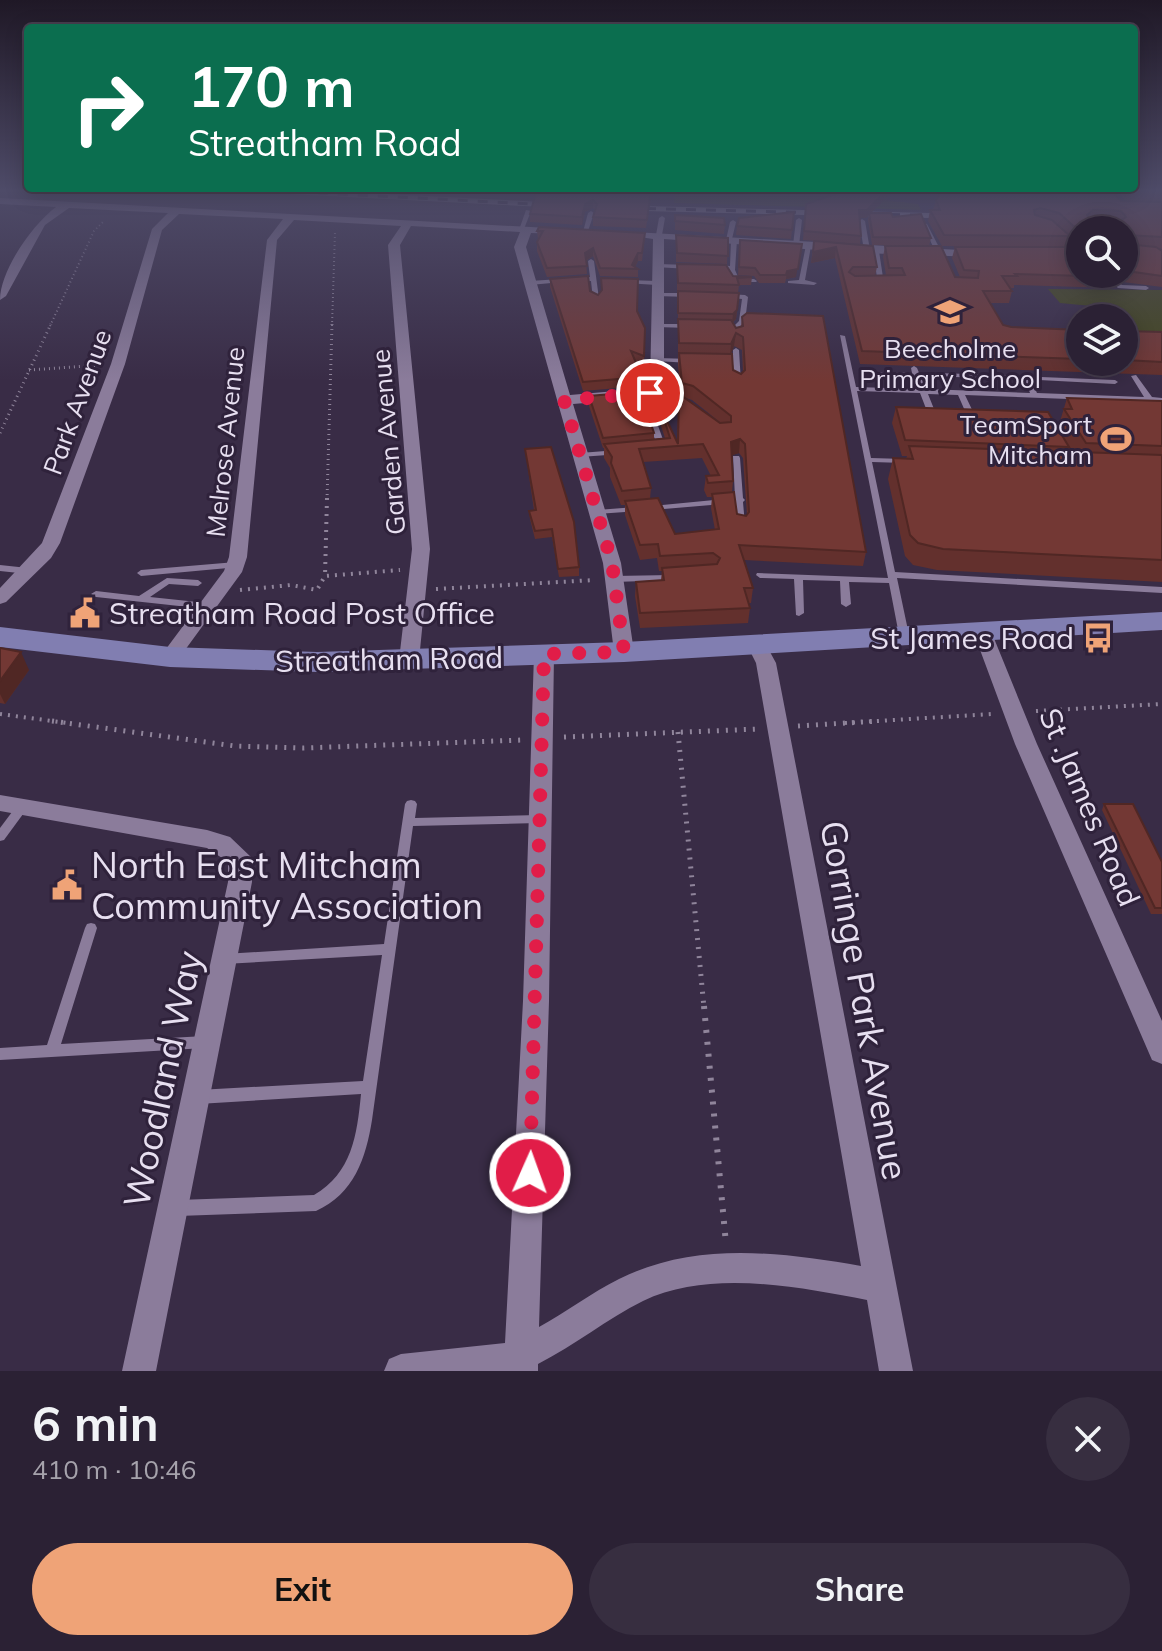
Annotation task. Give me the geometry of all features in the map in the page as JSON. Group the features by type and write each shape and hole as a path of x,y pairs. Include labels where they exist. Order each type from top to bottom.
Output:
{"main road":[{"name":"Streatham Road","path":"0,637 170,657 255,662 409,660 624,652 1162,621"}],"street":[{"path":"0,296 24,253"},
{"name":"Park Avenue","path":"0,598 51,543 118,364 150,253"},
{"name":"Melrose Avenue","path":"170,657 236,565 271,253"},
{"name":"Garden Avenue","path":"395,253 420,568 409,660"},
{"path":"522,253 597,512 614,579 624,652"},
{"path":"564,400 655,392 658,387 658,253"},
{"path":"900,253 944,256 987,254"},
{"name":"St .James Road","path":"982,631 1026,744 1162,1051"},
{"name":"Gorringe Park Avenue","path":"757,645 766,663 896,1371"},
{"path":"521,1362 536,1001 544,654"},
{"name":"Woodland Way","path":"11,805 207,839 230,848 240,858 242,867 224,960 139,1371"},
{"path":"401,1371 495,1361 521,1362 650,1282 693,1271 728,1269 880,1286"}],"lane":[{"path":"732,253 734,280 752,281 746,294"},
{"path":"802,253 802,282"},
{"path":"872,253 881,284"},
{"path":"591,261 596,299"},
{"path":"657,266 733,269"},
{"path":"530,283 608,282"},
{"path":"621,282 699,296"},
{"path":"790,282 814,283"},
{"path":"867,283 889,284"},
{"path":"1138,288 1146,288"},
{"path":"715,296 745,297 742,322 735,328 722,327"},
{"path":"657,326 696,327"},
{"path":"735,328 736,337"},
{"path":"842,336 856,389 904,635"},
{"path":"736,350 738,383"},
{"path":"657,360 695,361"},
{"path":"709,361 736,362"},
{"path":"878,374 915,372 935,421"},
{"path":"932,375 1007,377"},
{"path":"971,376 979,393"},
{"path":"1134,376 1156,408"},
{"path":"1027,378 1038,407"},
{"path":"1041,379 1115,382"},
{"path":"1081,381 1092,397"},
{"path":"856,389 1162,400"},
{"path":"655,392 687,404 703,416"},
{"path":"961,393 974,423"},
{"path":"1000,394 1006,405"},
{"path":"649,449 663,448 652,420"},
{"path":"580,455 622,451"},
{"path":"736,458 741,525"},
{"path":"870,460 917,462"},
{"path":"597,512 741,500"},
{"path":"141,573 236,565"},
{"path":"0,568 28,571"},
{"path":"760,575 1162,590"},
{"path":"614,579 685,576"},
{"path":"798,577 799,613"},
{"path":"844,579 846,604"},
{"path":"141,599 167,581 198,583"},
{"path":"96,594 207,606"},
{"path":"172,1208 316,1203 343,1186 365,1130 411,804"},
{"path":"0,837 11,805"},
{"path":"409,822 539,819"},
{"path":"52,1052 91,928"},
{"path":"224,960 390,949"},
{"path":"0,1054 207,1042"},
{"path":"195,1097 369,1087"}],"path":[{"path":"0,433 84,253"},
{"path":"222,588 245,590 291,585 317,590 325,576 334,253"},
{"path":"29,370 118,364"},
{"path":"325,576 420,568"},
{"path":"418,591 614,579"},
{"path":"1036,711 1162,704"},
{"path":"0,714 235,746 383,747 761,728"},
{"path":"795,726 992,714"},
{"path":"678,732 728,1269"}],"green space":[{"path":"1048,289 1162,290 1162,339 1138,337 1138,304 1060,303"}],"building":[{"path":"541,253 585,253 587,266 547,268"},
{"path":"595,253 642,253 638,253 632,265 638,269 600,268"},
{"path":"677,253 728,253 728,256"},
{"path":"740,253 801,253 798,269 787,271 786,275 760,275 755,268 739,267"},
{"path":"837,253 874,253 877,267 853,267 849,272 855,276 905,275 902,268 889,268 886,253 944,253 955,277 978,278 979,271 964,270 957,253 1066,253 1066,275 1002,276 1012,291 983,291 1003,325 1066,329 1066,358 862,351"},
{"path":"1138,253 1162,253 1162,276 1138,273"},
{"path":"677,264 726,265 733,276 752,277 737,278 739,285 678,283"},
{"path":"588,276 590,291 598,295 602,290 601,278 638,279 637,311 645,328 644,356 631,351 642,377 583,382 550,279"},
{"path":"678,291 739,293 737,310 733,314 678,313"},
{"path":"747,313 823,316 866,552 739,545 753,588 744,588 750,608 640,613 636,582 664,580 662,568 717,564 720,558 713,553 660,556 658,544 640,545 625,501 658,498 675,534 719,529 712,494 734,492 737,514 746,516 749,512 745,444 740,439 731,442 733,481 708,483 706,476 719,475 703,444 639,449 651,488 622,491 611,463 612,457 604,444 670,438 660,406 678,444 679,394 720,423 731,422 731,416 693,386 682,383 679,353 732,354 733,370 741,374 745,370 743,337 736,333 731,344 679,343 678,319 731,320 736,328 743,326 742,317"},
{"path":"1138,331 1162,332 1162,362 1138,361"},
{"path":"648,391 653,405 657,404 659,409 650,405 646,409 654,433 603,438 589,396"},
{"path":"1067,398 1162,401 1162,446 1086,443 1064,409 1072,409"},
{"path":"896,407 1048,412 1069,447 905,440"},
{"path":"909,446 1162,455 1162,560 943,549 918,543 910,535 893,458 913,459"},
{"path":"551,447 574,522 579,567 558,569 552,529 535,531 529,511 536,510 525,449"},
{"path":"0,648 21,652 0,681"},
{"path":"1104,804 1133,804 1162,862 1162,908 1155,908"}],"place":[{"name":"Beecholme Primary School","path":"950,312"},
{"name":"TeamSport Mitcham","path":"1116,439"},
{"name":"Streatham Road Post Office","path":"85,613"},
{"name":"St James Road","path":"1098,638"},
{"name":"North East Mitcham Community Association","path":"67,885"}],"route":[{"path":"530,1173 544,654 624,652 612,563 564,400 650,393"}]}
